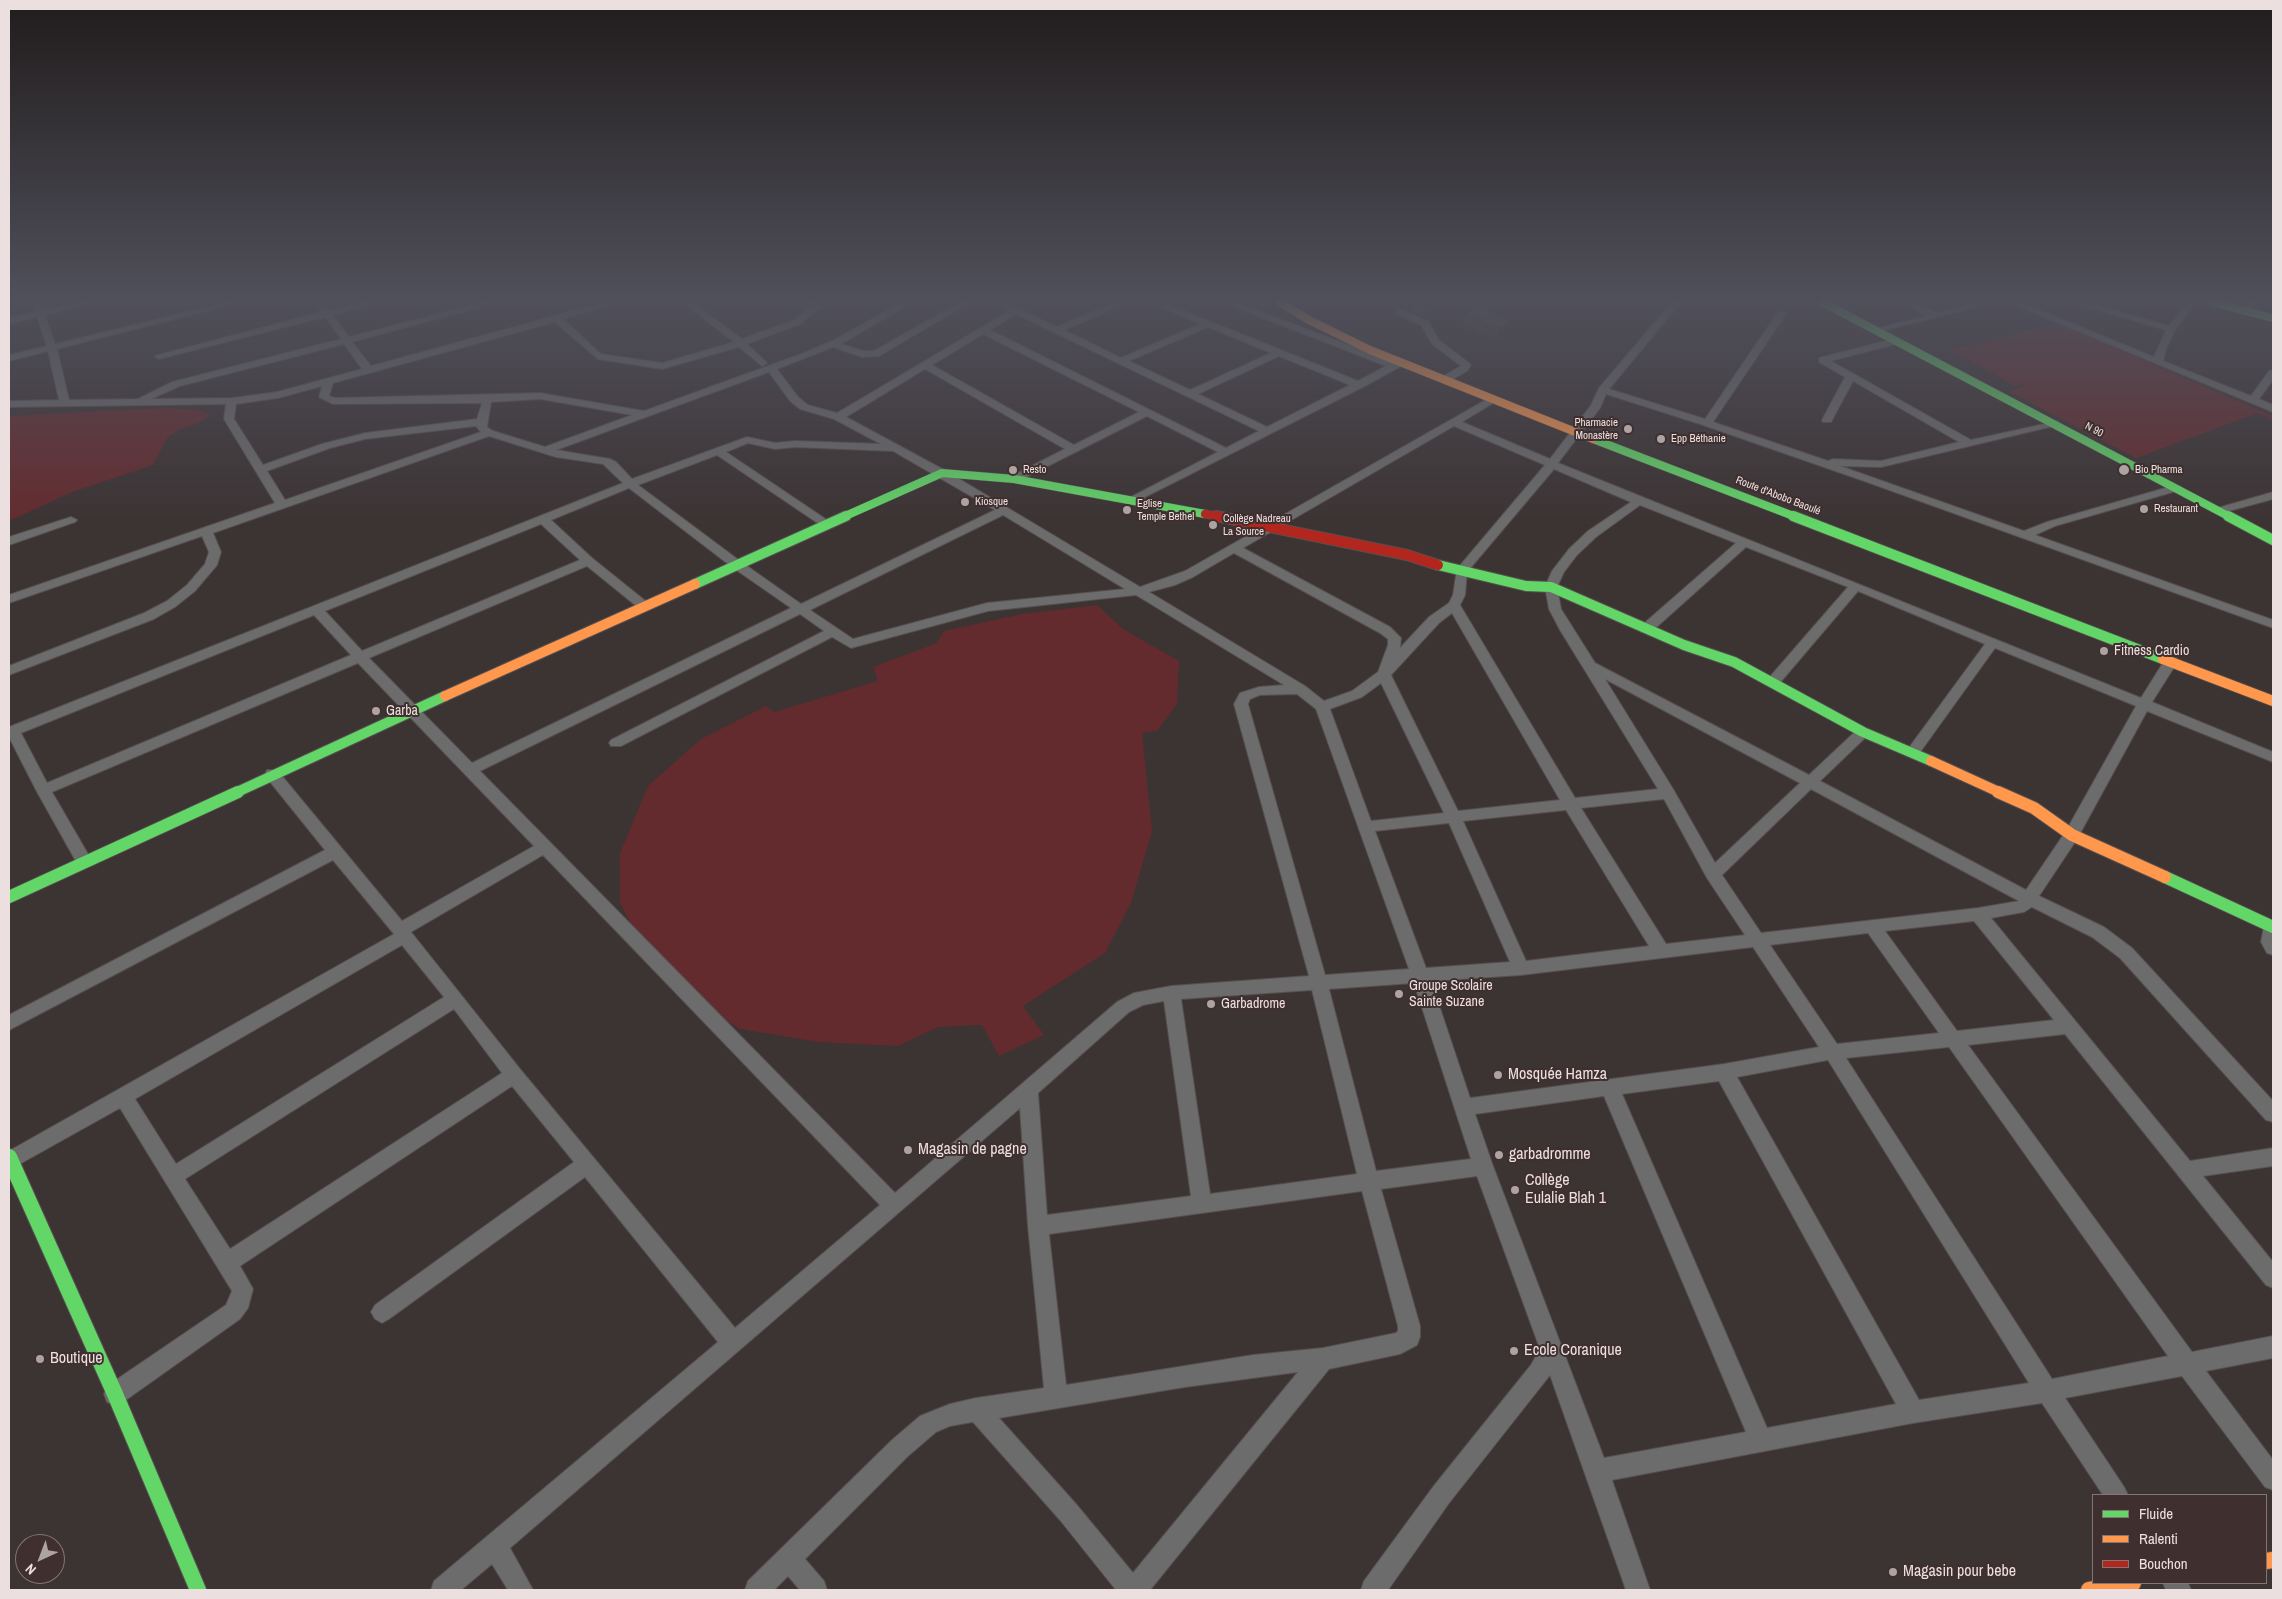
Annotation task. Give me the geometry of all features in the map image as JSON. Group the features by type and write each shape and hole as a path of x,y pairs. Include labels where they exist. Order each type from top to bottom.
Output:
{"street":[{"path":"59,377 65,403"},
{"path":"139,402 176,384 205,377"},
{"path":"9,404 232,401 278,395 350,377"},
{"path":"544,451 740,377"},
{"path":"776,377 799,403 817,412 838,417 942,472 1300,689 1322,707 1420,975 1484,1166 1597,1471 1638,1590"},
{"path":"838,417 906,377"},
{"path":"945,377 1073,449"},
{"path":"1075,377 1228,453"},
{"path":"1154,377 1269,432"},
{"path":"1190,394 1227,377"},
{"path":"1339,377 1359,385"},
{"path":"1134,500 1375,377"},
{"name":"Route d'Abobo Baoulé","path":"1433,377 2273,701"},
{"path":"1444,380 1450,377"},
{"path":"1322,707 1357,694 1384,674 1434,620 1454,605 1459,595 1461,572 1553,463 1575,431 1596,406 1603,390 1614,377"},
{"path":"1707,423 1738,377"},
{"path":"1827,420 1850,377"},
{"path":"1854,377 1967,442"},
{"name":"N 90","path":"1965,377 2273,540"},
{"path":"2195,377 2273,409"},
{"path":"2253,400 2270,377"},
{"path":"328,383 324,397 333,401 484,399 540,396 644,414"},
{"path":"1603,390 1707,423 1871,480 2273,624"},
{"path":"484,399 487,403 481,422 482,428 489,433 544,451 577,458 606,461 612,464 630,484 736,564 848,643 855,644 987,608 1138,591 1171,582 1274,526 1493,400"},
{"path":"232,401 228,410 229,419 282,504"},
{"path":"1014,479 1146,413"},
{"path":"260,470 326,446 366,436 481,422"},
{"path":"1454,422 1639,501 1856,586 2273,758"},
{"path":"1818,462 1881,464 1967,442 2054,423"},
{"path":"9,594 206,531 489,433"},
{"path":"84,861 11,731 317,610 542,518 751,440 775,446 796,444 898,449"},
{"path":"718,451 826,524"},
{"path":"1871,480 1881,464"},
{"path":"9,897 272,774 942,472 1014,479 1274,526 1407,555 1461,572 1526,586 1551,587 1684,645 1734,662 1863,732 1912,752 2034,808 2072,835 2273,926 2269,942 2273,948"},
{"path":"2024,535 2051,524 2176,488"},
{"path":"2218,511 2273,495"},
{"path":"1639,501 1592,534 1573,552 1558,571 1551,587 1555,609 1566,630 1668,793 1713,874 1832,1052 2047,1391 2115,1494"},
{"path":"470,770 1004,510"},
{"path":"542,518 588,560 644,606"},
{"path":"9,541 71,520"},
{"path":"9,671 149,616 171,604 191,588 211,565 214,552 206,531"},
{"path":"1646,629 1744,543"},
{"path":"1234,548 1385,630 1394,638 1395,645 1384,674 1454,818 1521,968"},
{"path":"44,790 588,560"},
{"path":"1773,682 1856,586"},
{"path":"1454,605 1571,805 1661,951"},
{"path":"317,610 360,657 894,1206"},
{"path":"616,743 832,632"},
{"path":"1912,752 1993,642"},
{"path":"443,1590 894,1206 1123,1007 1140,998 1171,993 1521,968 1757,938 1978,914 2024,906 2072,835 2144,704 2171,661"},
{"path":"1590,666 2030,899 2098,932 2126,953 2273,1114"},
{"path":"757,1590 900,1448 928,1424 950,1415 976,1409 1253,1366 1323,1360 1400,1343 1409,1337 1409,1326 1369,1182 1319,983 1241,704 1245,696 1259,691 1300,689"},
{"path":"1713,874 1808,781 1863,732"},
{"path":"272,774 456,999 586,1164 733,1343"},
{"path":"1365,827 1668,793"},
{"path":"198,1590 115,1394 9,1160 123,1097 402,933 544,846"},
{"path":"9,1023 335,852"},
{"path":"1978,914 2273,1278"},
{"path":"1872,926 2187,1364 2273,1479"},
{"path":"1171,993 1202,1204"},
{"path":"172,1177 456,999"},
{"path":"1463,1107 1724,1072 1832,1052 1952,1037 2069,1026"},
{"path":"1724,1072 1913,1412"},
{"path":"227,1263 514,1075"},
{"path":"1610,1088 1761,1440"},
{"path":"1028,1089 1038,1226 1056,1398"},
{"path":"115,1394 233,1312 241,1301 242,1289 123,1097"},
{"path":"2187,1170 2273,1157"},
{"path":"382,1312 586,1164"},
{"path":"1038,1226 1484,1166"},
{"path":"1597,1471 1913,1412 2047,1391 2273,1347"},
{"path":"1373,1590 1441,1495 1539,1373 1552,1349"},
{"path":"1135,1590 1323,1360"},
{"path":"976,1409 1068,1512 1131,1590"},
{"path":"495,1545 521,1590"},
{"path":"789,1558 815,1590"},
{"path":"2089,1590 2127,1584"}],"shaded area":[{"path":"1998,377 2182,377 2273,416 2273,420 2258,413 2136,458 2010,392 2030,383 2015,386"},
{"path":"165,408 198,410 210,414 199,423 180,429 167,438 153,465 72,492 9,521 9,416"},
{"path":"1097,605 1123,629 1179,661 1177,704 1157,731 1142,733 1152,831 1131,903 1105,953 1023,1006 1044,1035 999,1056 982,1025 938,1027 898,1046 819,1042 740,1029 662,981 620,903 620,853 648,786 701,739 766,706 774,712 878,681 873,667 937,643 944,631 1022,614"}],"traffic: fast":[{"path":"1963,377 2273,540"},
{"path":"1593,439 2163,659"},
{"path":"695,584 942,473 1014,479 1205,514"},
{"path":"1438,565 1526,586 1551,587 1684,645 1734,662 1863,732 1931,761"},
{"path":"9,897 445,696"},
{"path":"2165,877 2273,927"},
{"path":"9,1157 115,1394 198,1590"}],"traffic: slow":[{"path":"1437,377 1593,439"},
{"path":"445,696 695,584"},
{"path":"2163,659 2273,701"},
{"path":"1931,761 2034,808 2072,835 2165,877"},
{"path":"2267,1561 2273,1560"},
{"path":"2089,1590 2127,1584"}],"traffic: jam":[{"path":"1205,514 1407,555 1438,565"}],"place":[{"name":"Pharmacie Monastère","path":"1628,429"},
{"name":"Epp Béthanie","path":"1661,439"},
{"name":"Resto","path":"1013,470"},
{"name":"Bio Pharma","path":"2124,470"},
{"name":"Kiosque","path":"965,502"},
{"name":"Restaurant","path":"2144,509"},
{"name":"Eglise Temple Bethel","path":"1127,510"},
{"name":"Collège Nadreau La Source","path":"1213,525"},
{"name":"Fitness Cardio","path":"2104,651"},
{"name":"Garba","path":"376,711"},
{"name":"Groupe Scolaire Sainte Suzane","path":"1399,994"},
{"name":"Garbadrome","path":"1211,1004"},
{"name":"Mosquée Hamza","path":"1498,1075"},
{"name":"Magasin de pagne","path":"908,1150"},
{"name":"garbadromme","path":"1499,1155"},
{"name":"Collège Eulalie Blah 1","path":"1515,1190"},
{"name":"Ecole Coranique","path":"1514,1351"},
{"name":"Boutique","path":"40,1359"},
{"name":"Magasin pour bebe","path":"1893,1572"}]}
